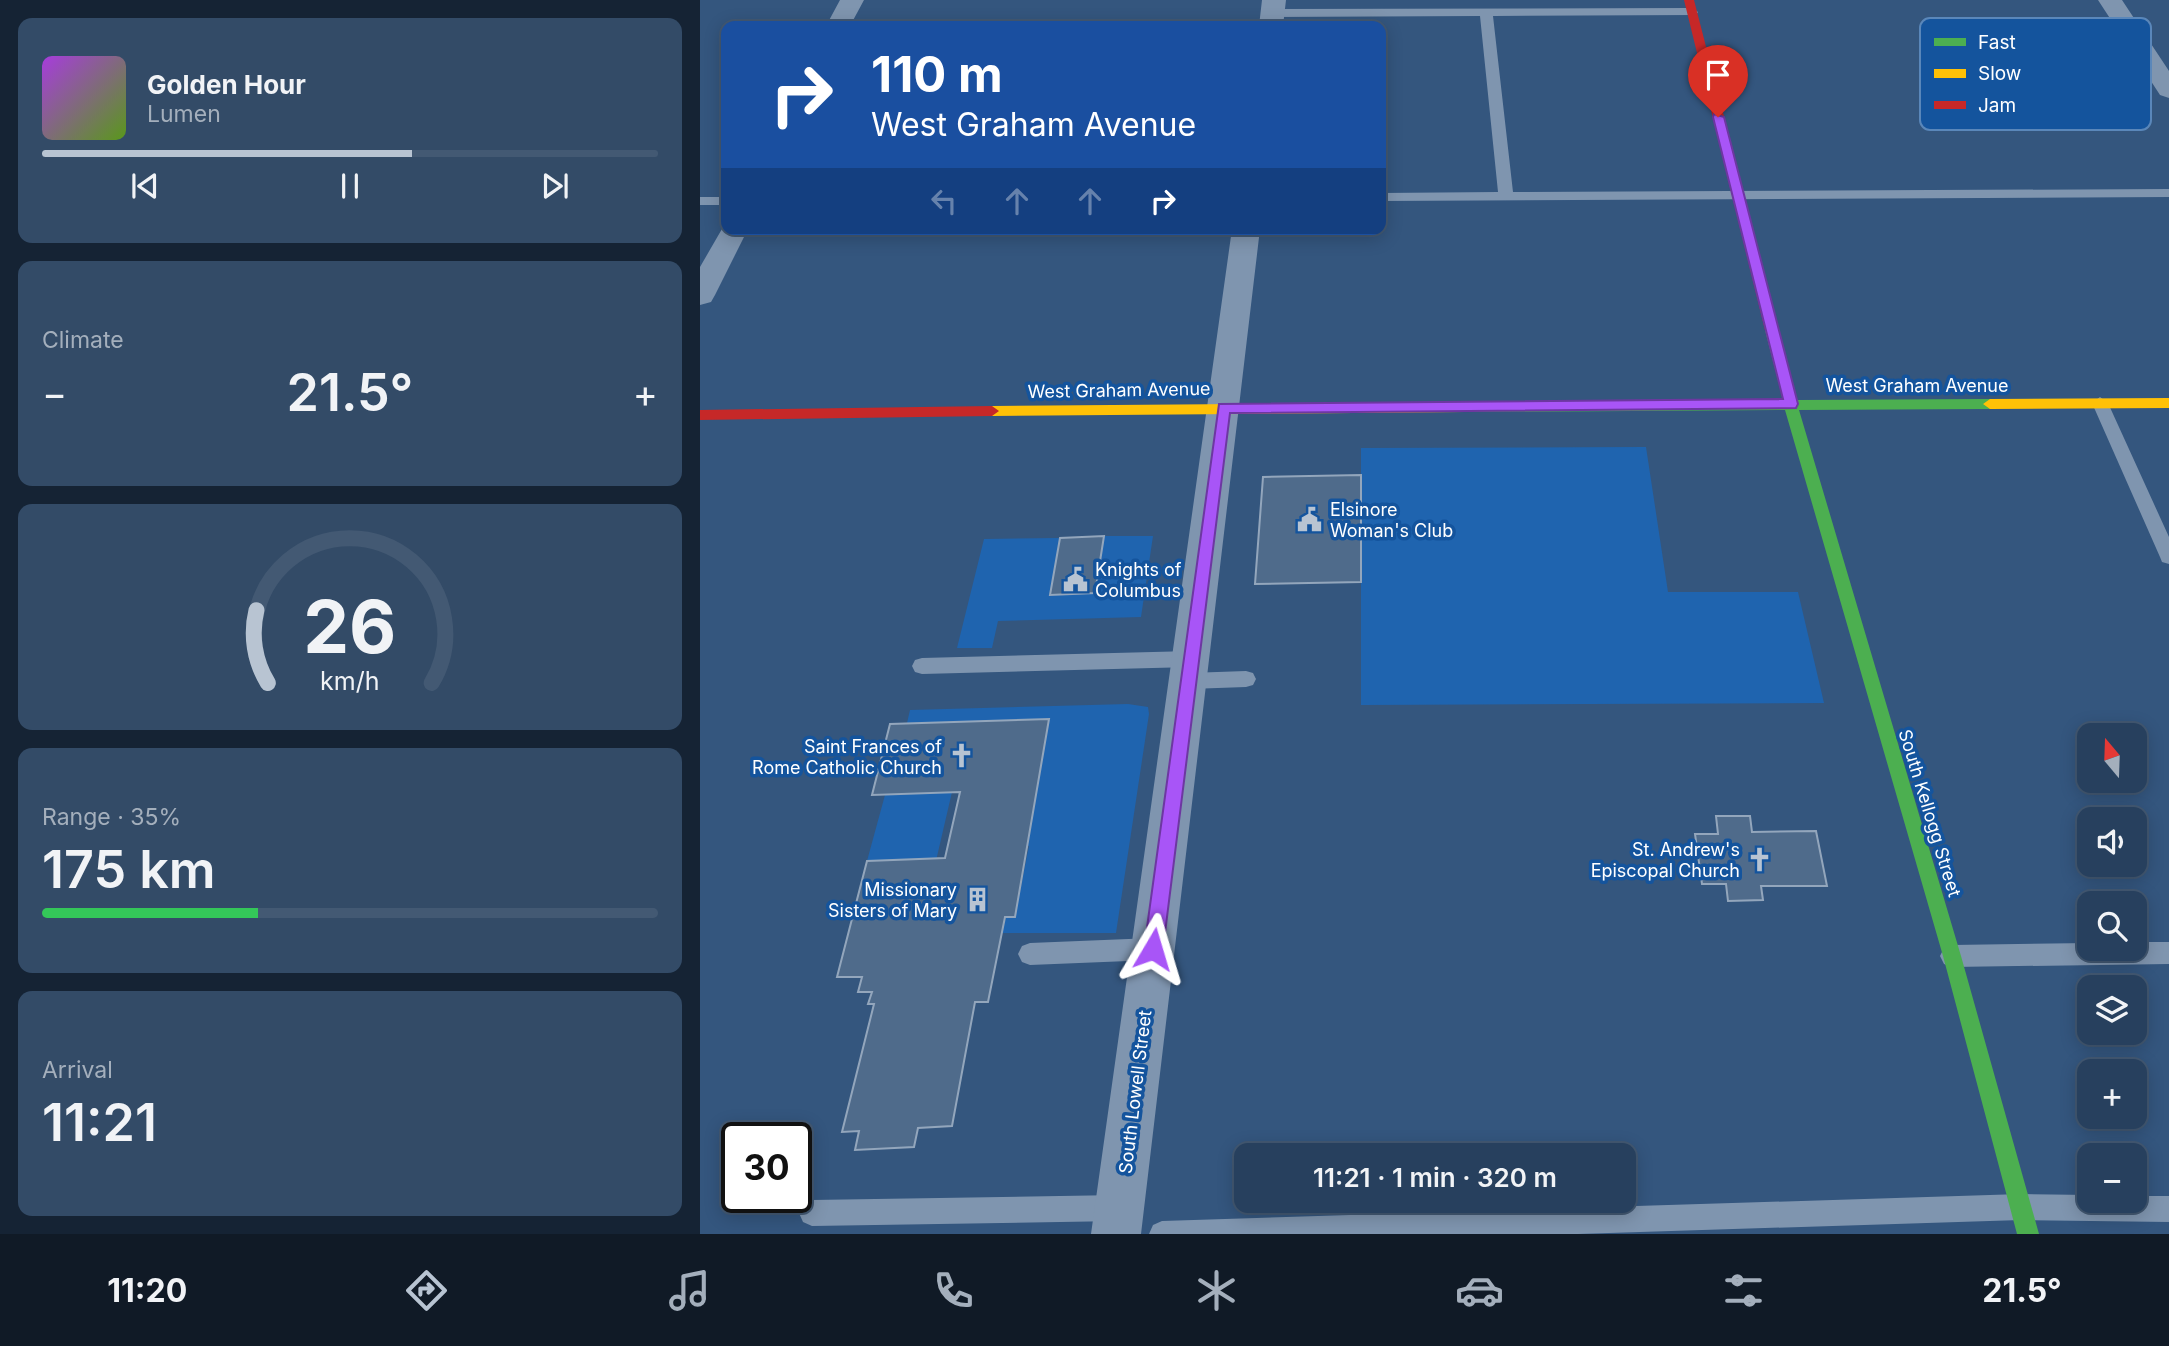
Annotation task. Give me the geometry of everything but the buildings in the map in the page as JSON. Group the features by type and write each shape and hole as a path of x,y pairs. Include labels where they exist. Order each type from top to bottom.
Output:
{"street":[{"path":"841,21 852,0"},
{"path":"2110,0 2122,18"},
{"name":"South Kellogg Street","path":"1690,6 1805,463 1952,956 2028,1234"},
{"path":"2151,63 2169,90"},
{"path":"700,295 731,235"},
{"name":"South Lowell Street","path":"1118,1221 1245,235"},
{"name":"West Graham Avenue","path":"700,415 1224,408 2169,403"}],"lane":[{"path":"1272,13 1486,13 1690,6"},
{"path":"1486,13 1506,197"},
{"path":"1386,197 2169,193"},
{"path":"700,201 721,201"},
{"path":"2099,403 2169,557"},
{"path":"922,666 1190,670 1246,679"},
{"path":"1030,954 1153,949"},
{"path":"1952,956 2169,953"},
{"path":"1162,1234 2021,1208 2169,1209"},
{"path":"812,1213 1057,1211 1118,1221"}],"shaded area":[{"path":"1646,447 1668,592 1798,592 1824,703 1361,705 1361,448"},
{"path":"1104,536 1153,536 1141,617 998,621 992,648 957,648 984,539 1060,538 1051,595"},
{"path":"1128,704 1148,707 1149,714 1116,933 1002,933 1006,917 1015,916 1029,846 1019,845 1037,790 1049,719 907,723 910,710"},
{"path":"952,792 925,908 867,861 885,795"}],"traffic: fast":[{"path":"1772,330 1802,449 1952,956 2028,1234"},
{"path":"1464,407 1990,404"}],"traffic: slow":[{"path":"1990,404 2169,403"},
{"path":"992,411 1464,407"}],"traffic: jam":[{"path":"1689,0 1772,330"},
{"path":"700,415 992,411"}],"place":[{"name":"Elsinore Woman's Club","path":"1310,519"},
{"name":"Knights of Columbus","path":"1075,579"},
{"name":"Saint Frances of Rome Catholic Church","path":"962,756"},
{"name":"St. Andrew's Episcopal Church","path":"1760,859"},
{"name":"Missionary Sisters of Mary","path":"977,899"}],"route":[{"path":"1153,949 1224,408 1791,404 1718,117"}]}
